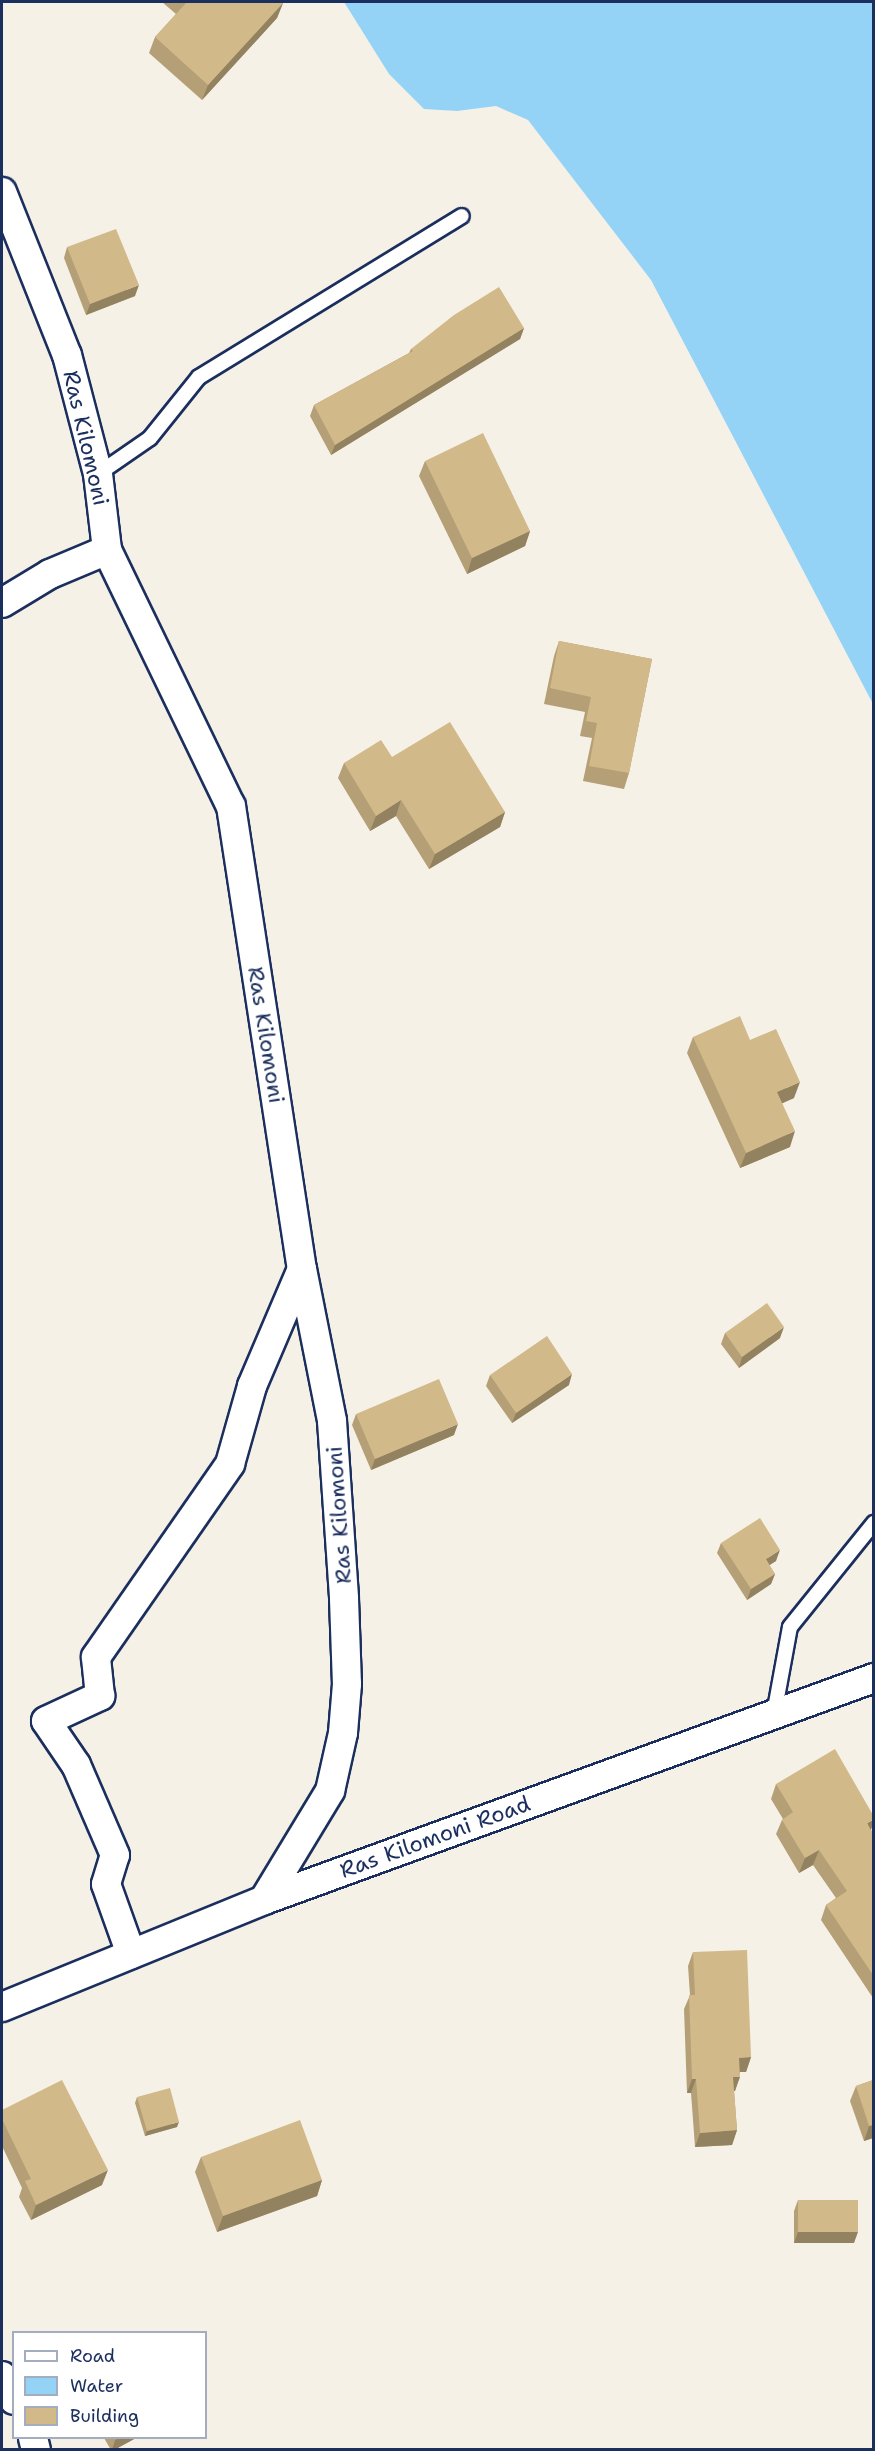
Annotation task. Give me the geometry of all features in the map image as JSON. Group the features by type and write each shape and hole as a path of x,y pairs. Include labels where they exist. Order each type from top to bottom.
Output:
{"street":[{"name":"Ras Kilomoni","path":"2,192 67,355 98,474 107,550 231,806 302,1269 332,1420 347,1684 343,1733 330,1791 264,1900"},
{"path":"2,603 50,574 107,550"},
{"path":"131,1954 106,1884 115,1855 76,1765 46,1720 100,1696 96,1657 230,1464 252,1386 302,1269"},
{"name":"Ras Kilomoni Road","path":"2,2007 264,1900 873,1678"},
{"path":"2,2376 12,2396"}],"lane":[{"path":"98,474 150,438 199,377 462,216"},
{"path":"774,1714 790,1627 873,1523"}],"water":[{"path":"344,2 873,2 873,704 651,280 528,120 496,106 457,111 424,109 389,74"}],"building":[{"path":"185,2 283,3 208,85 155,37"},
{"path":"116,229 139,285 90,304 67,247"},
{"path":"499,287 524,328 335,445 314,405 413,351 411,349 454,315"},
{"path":"483,433 530,531 472,558 425,461"},
{"path":"559,641 652,659 629,773 589,766 597,723 586,721 591,697 550,688"},
{"path":"450,722 505,812 435,854 401,800 376,816 344,763 381,740 392,757"},
{"path":"740,1016 750,1040 776,1029 800,1082 777,1092 795,1131 746,1153 693,1037"},
{"path":"767,1303 784,1327 742,1357 725,1333"},
{"path":"547,1336 572,1374 516,1413 490,1375"},
{"path":"439,1379 458,1424 375,1459 356,1414"},
{"path":"760,1518 780,1550 766,1559 775,1574 751,1589 721,1543"},
{"path":"835,1749 873,1815 873,1820 867,1823 873,1834 873,1975 826,1905 847,1891 819,1850 805,1858 782,1820 793,1812 776,1784"},
{"path":"747,1950 751,2057 739,2058 740,2077 733,2077 737,2130 700,2133 696,2079 692,2079 689,1995 695,1995 693,1952"},
{"path":"62,2080 108,2170 36,2205 25,2181 31,2179 2,2119 2,2110"},
{"path":"873,2080 873,2125 869,2126 856,2086"},
{"path":"170,2088 179,2122 147,2131 137,2097"},
{"path":"300,2120 322,2180 223,2216 201,2157"},
{"path":"798,2200 858,2200 858,2232 798,2232"}]}
